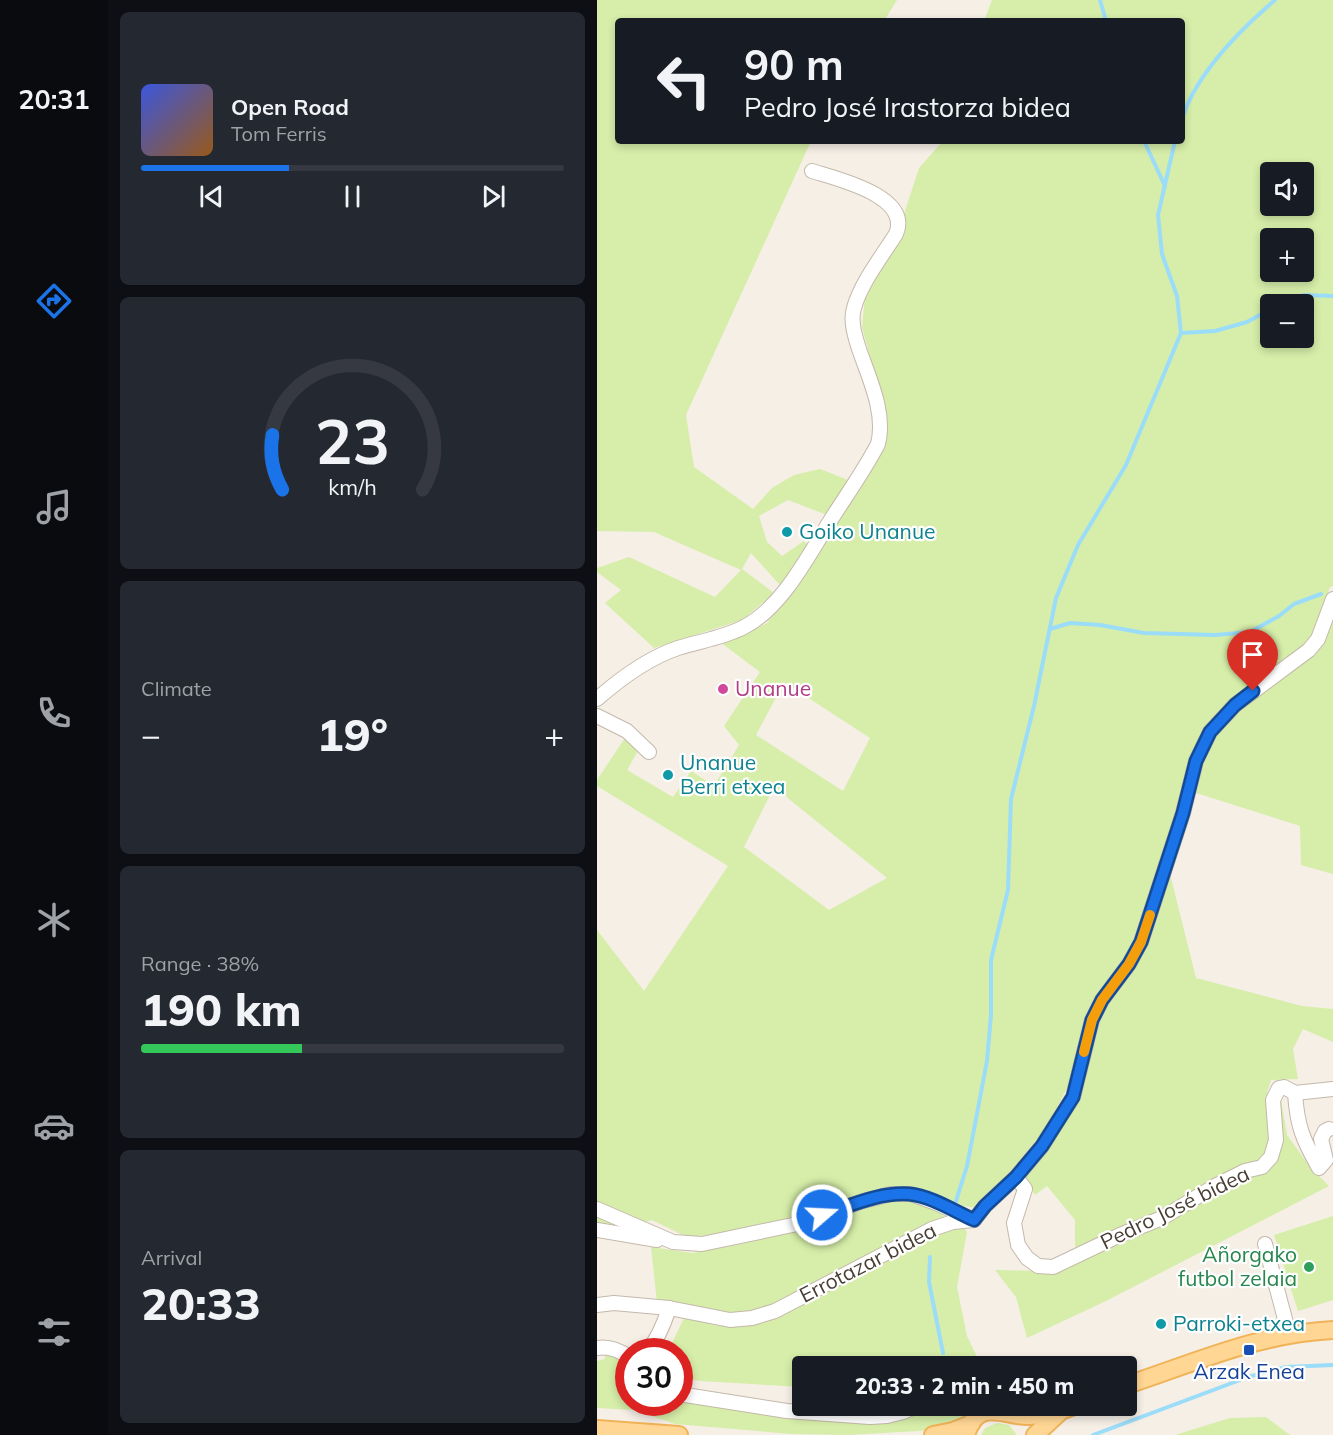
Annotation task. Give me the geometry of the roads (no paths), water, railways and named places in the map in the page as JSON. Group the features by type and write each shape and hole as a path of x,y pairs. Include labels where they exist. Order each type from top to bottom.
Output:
{"main road":[{"path":"1137,1381 1237,1346 1289,1334 1333,1330"},
{"path":"1011,1416 1024,1425 1028,1435"},
{"path":"1035,1435 1058,1416"},
{"path":"933,1435 953,1431 973,1420"},
{"path":"597,1429 679,1435"}],"street":[{"path":"597,699 619,680 655,657 745,627 771,607 797,573 878,444 881,421 857,340 853,309 862,289 899,227 897,215 886,202 869,191 812,171"},
{"path":"974,1220 985,1206 1016,1177 1042,1146 1073,1097 1092,1020 1102,1000 1129,964 1141,942 1183,813 1196,761 1210,732 1235,705 1309,650 1317,639 1333,599"},
{"path":"597,716 627,731 649,752"},
{"name":"Pedro José bidea","path":"1016,1177 1025,1189 1014,1223 1018,1245 1027,1258 1038,1266 1053,1267 1162,1218 1245,1171 1262,1167 1271,1157 1276,1140 1273,1100 1279,1088 1284,1087 1295,1094"},
{"path":"1329,1129 1325,1131 1321,1139 1326,1160 1319,1168 1303,1139 1297,1118 1295,1094 1333,1089"},
{"name":"Errotazar bidea","path":"600,1232 702,1244 802,1222 891,1194 911,1194 974,1220"},
{"name":"Errotazar bidea","path":"597,1209 673,1242"},
{"name":"Errotazar bidea","path":"597,1305 613,1303 669,1308 730,1320 752,1318 775,1311 932,1229 953,1222 974,1220"},
{"path":"1265,1244 1289,1334"},
{"path":"657,1338 669,1308"},
{"path":"597,1347 605,1346 615,1349"},
{"path":"693,1396 792,1411"},
{"path":"856,1416 887,1416"}],"waterway":[{"path":"1100,0 1105,18"},
{"path":"1185,112 1208,69 1234,39 1275,0"},
{"path":"1145,144 1165,186"},
{"path":"956,1201 967,1166 987,1061 991,1015 991,960 1008,890 1011,799 1034,706 1056,598 1078,545 1126,465 1181,333 1177,296 1162,254 1158,215 1174,144"},
{"path":"1314,295 1333,296"},
{"path":"1181,333 1215,331 1247,322 1260,315"},
{"path":"1050,629 1070,623 1100,625 1144,633 1215,635 1250,632 1279,616 1294,604 1321,594"},
{"path":"930,1257 929,1282 943,1353"},
{"path":"1093,1435 1248,1377 1286,1367 1333,1365"}],"place":[{"name":"Goiko Unanue","path":"787,532"},
{"name":"Unanue","path":"723,689"},
{"name":"Unanue Berri etxea","path":"668,775"},
{"name":"Añorgako futbol zelaia","path":"1309,1267"},
{"name":"Parroki-etxea","path":"1161,1324"},
{"name":"Arzak Enea","path":"1249,1350"}]}
